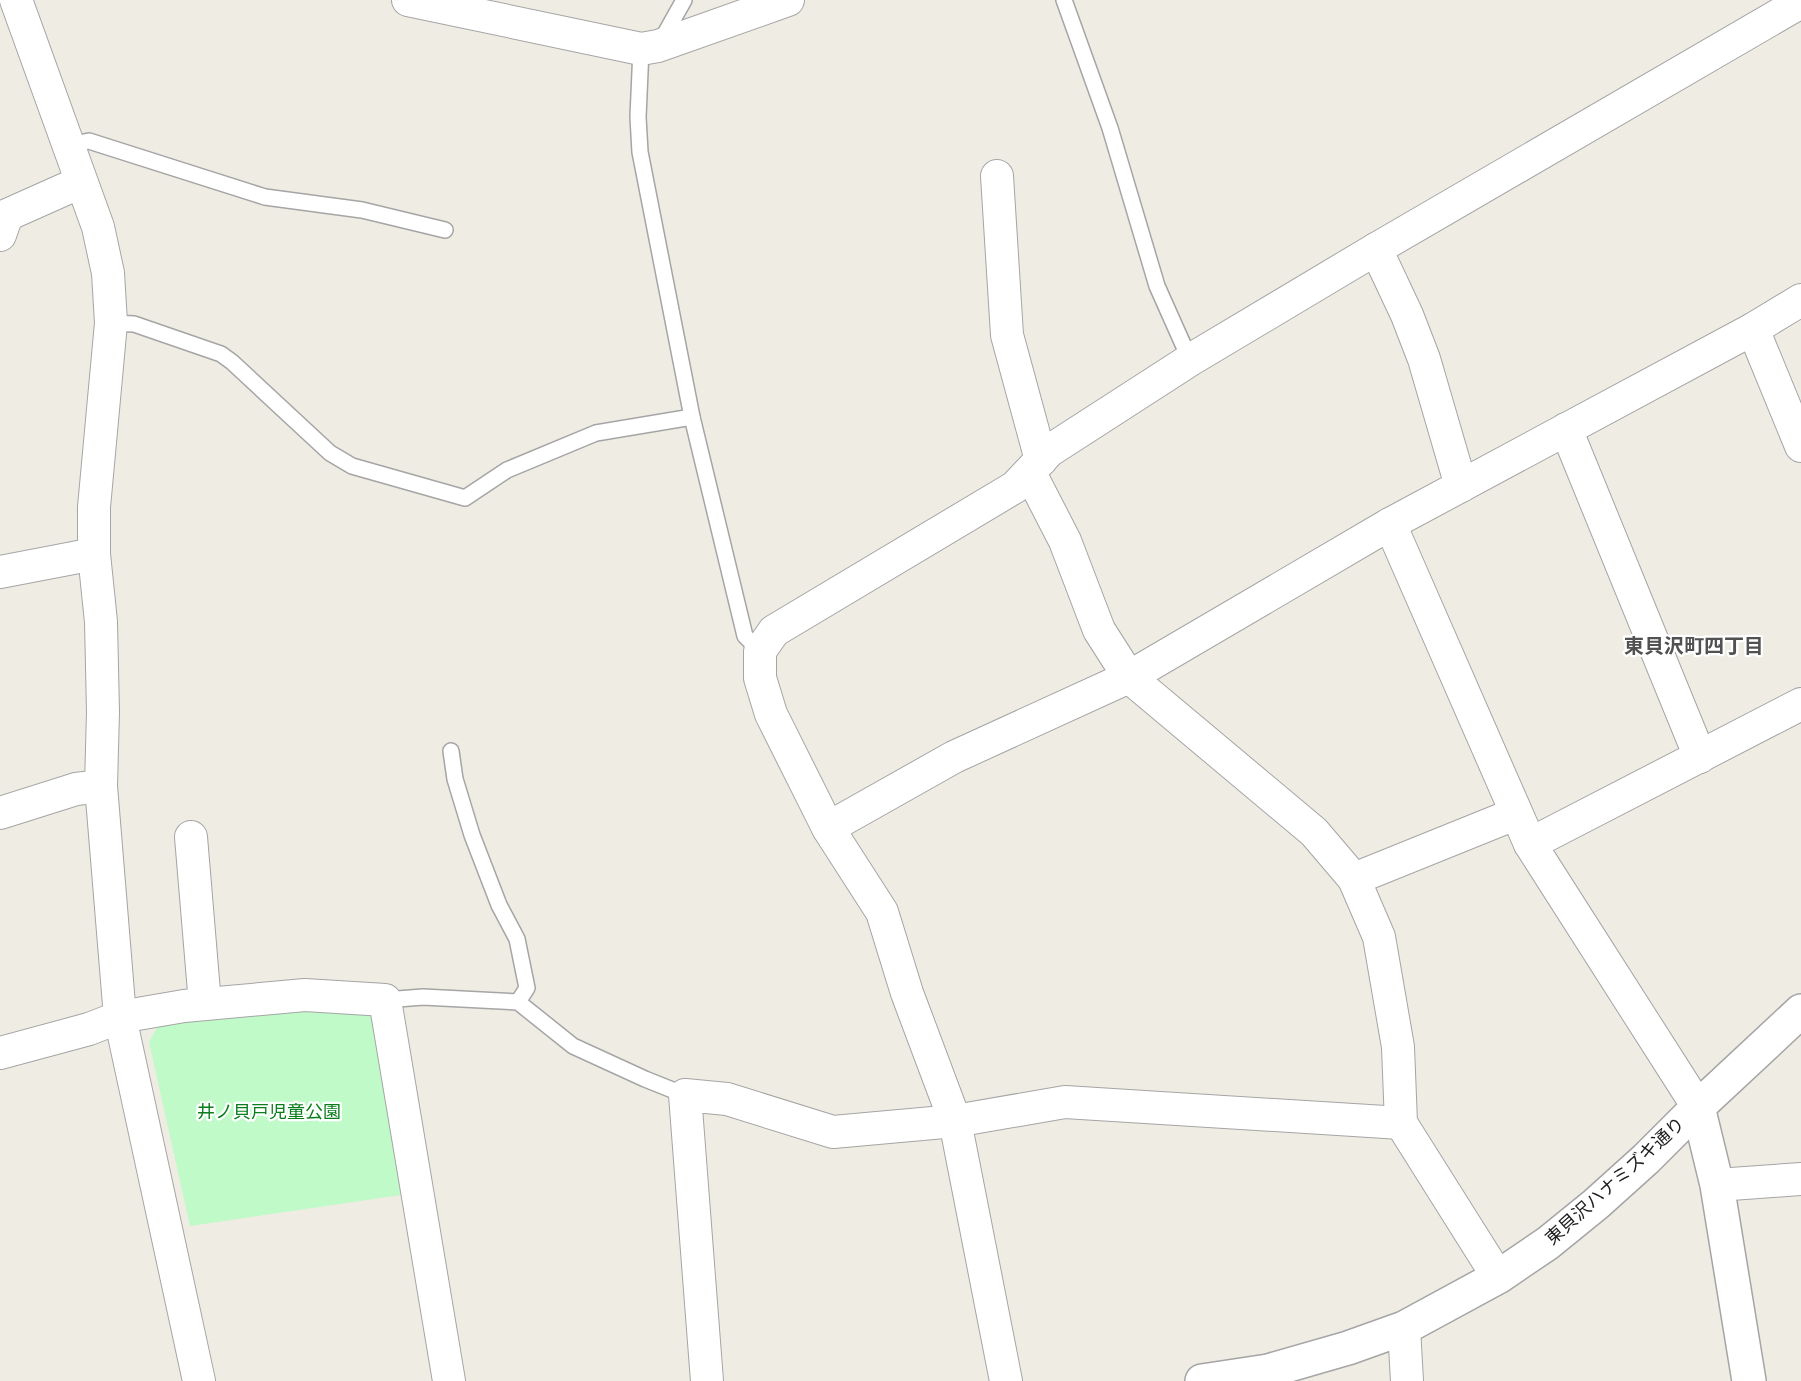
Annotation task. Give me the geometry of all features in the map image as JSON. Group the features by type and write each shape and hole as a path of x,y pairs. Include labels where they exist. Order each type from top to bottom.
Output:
{"street":[{"path":"16,0 98,227 108,273 111,322 94,507 94,554 101,622 103,712 101,786 120,1017 196,1380"},
{"path":"408,0 649,47 788,0"},
{"path":"1006,1381 955,1121 907,993 882,912 828,828 771,714 760,678 760,651 774,631 1015,487 1049,451 1190,360 1801,2"},
{"path":"997,176 1007,335 1035,467 1099,630 1129,677 1314,832 1354,879 1379,937 1398,1047 1401,1123 1498,1277"},
{"path":"0,235 7,215 81,182"},
{"path":"1376,249 1407,315 1424,359 1461,486"},
{"path":"828,828 954,757 1129,677 1390,524 1753,329 1801,300"},
{"path":"1753,329 1801,447"},
{"path":"1566,429 1700,757"},
{"path":"1390,524 1530,844 1698,1107 1717,1185 1749,1381"},
{"path":"0,572 94,554"},
{"path":"1530,844 1801,704"},
{"path":"0,813 76,789 101,786"},
{"path":"1354,879 1515,814"},
{"path":"191,837 205,1004"},
{"path":"0,1053 89,1029 120,1017 205,1004 305,995 385,999 449,1381"},
{"name":"東貝沢ハナミズキ通り","path":"1202,1381 1268,1371 1348,1348 1404,1328 1498,1277 1548,1243 1596,1204 1801,1011"},
{"path":"707,1381 685,1095 727,1099 833,1132 955,1121 1065,1102 1401,1123"},
{"path":"1717,1185 1801,1179"},
{"path":"1404,1328 1407,1381"}],"lane":[{"path":"684,0 649,47 638,117 640,152 692,417 745,636 760,651"},
{"path":"1064,0 1110,128 1157,286 1190,360"},
{"path":"68,146 89,141 265,197 362,210 445,230"},
{"path":"111,322 134,324 221,354 330,453 352,466 465,498 507,470 596,433 692,417"},
{"path":"451,751 456,779 472,835 499,905 517,939 527,988 519,1002"},
{"path":"385,999 423,997 519,1002 573,1046 685,1095"}],"green space":[{"name":"井ノ貝戸児童公園","path":"331,1004 374,1015 408,1194 190,1226 149,1042 160,1022"}],"district":[{"name":"東貝沢町四丁目","path":"1694,647"}]}
